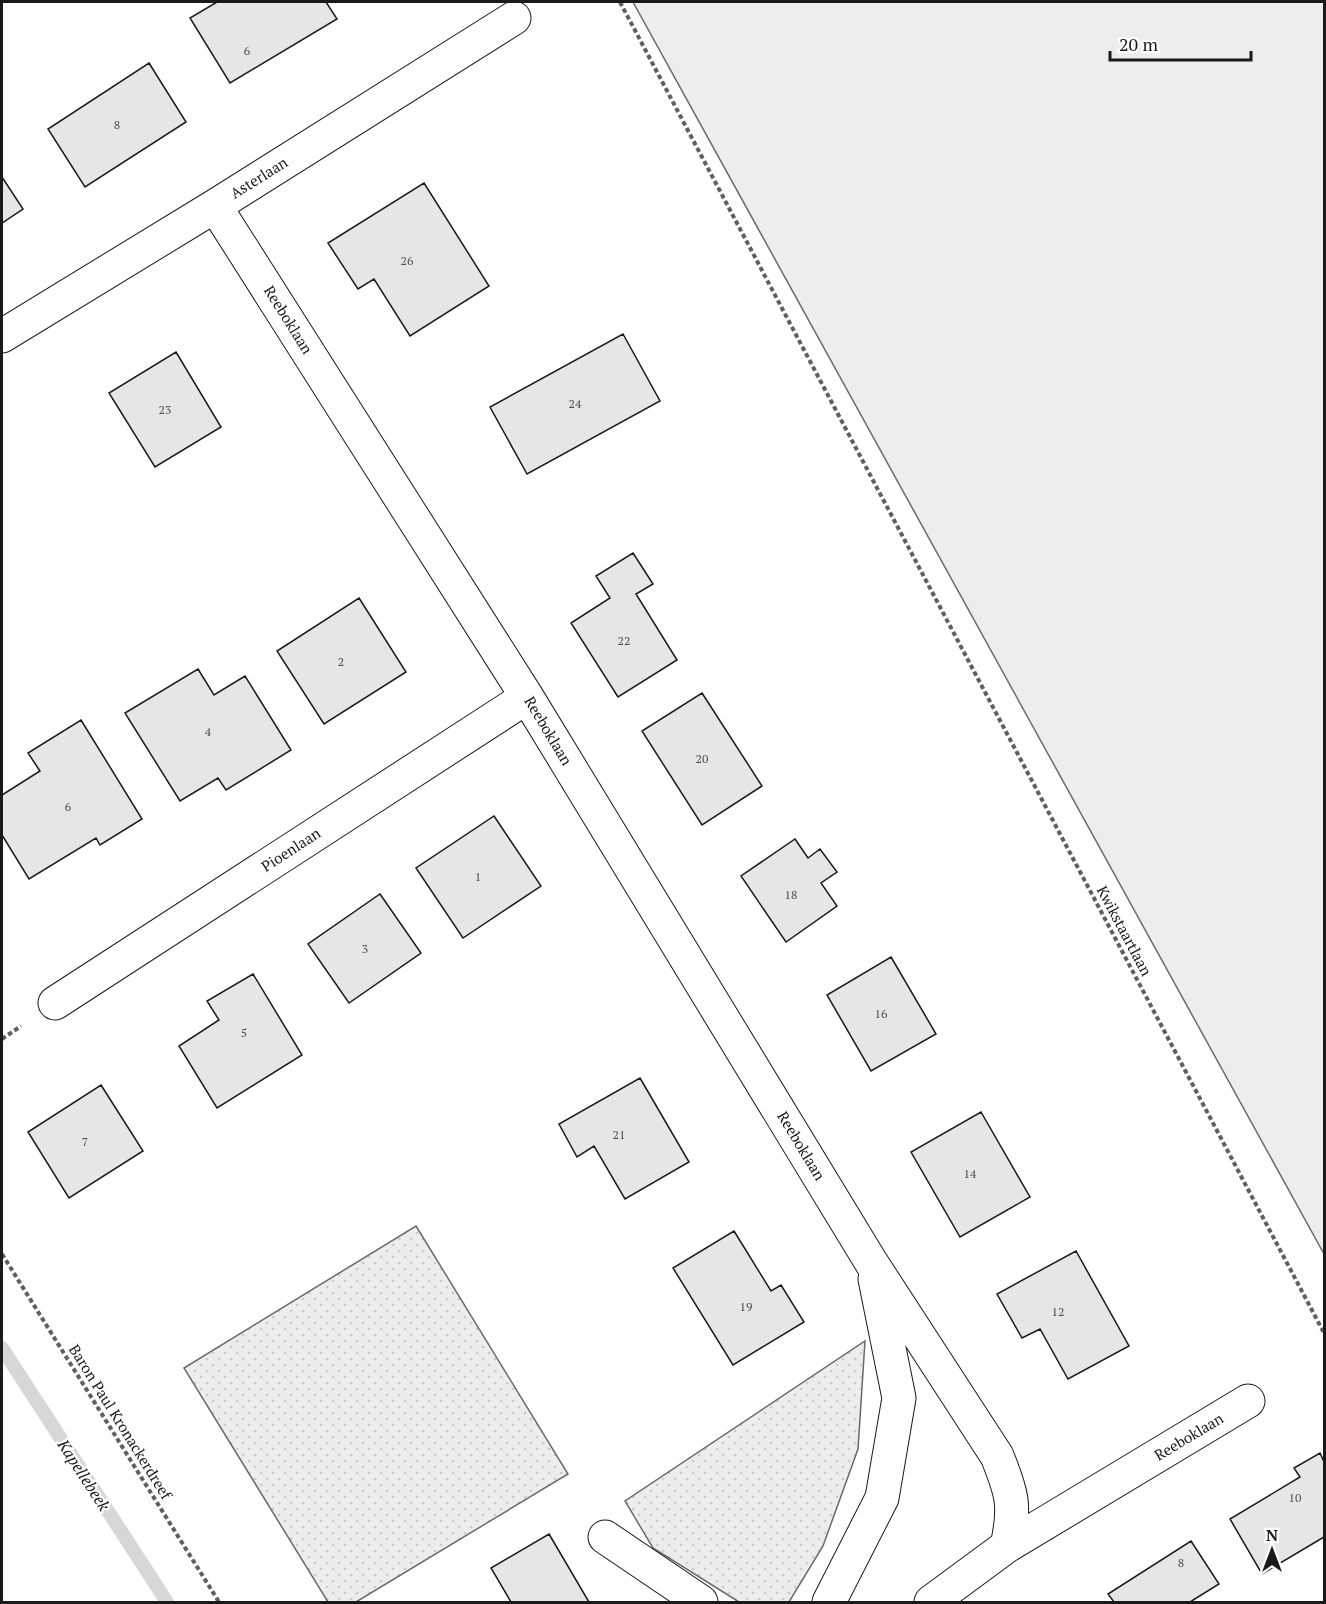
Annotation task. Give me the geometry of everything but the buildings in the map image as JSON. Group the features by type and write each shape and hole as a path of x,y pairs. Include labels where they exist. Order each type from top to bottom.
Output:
{"street":[{"name":"Asterlaan","path":"2,336 215,206 514,18"},
{"name":"Reeboklaan","path":"215,206 527,697 871,1262 998,1456 1011,1491 1014,1518 1007,1546"},
{"name":"Pioenlaan","path":"55,1003 527,697"},
{"name":"Reeboklaan","path":"829,1602 882,1498 899,1398 871,1262"},
{"name":"Reeboklaan","path":"931,1602 1007,1546 1248,1401"},
{"path":"605,1537 701,1602"}],"path":[{"name":"Kwikstaartlaan","path":"620,2 1324,1333"},
{"name":"Baron Paul Kronackerdreef","path":"2,1254 219,1602"}],"shaded area":[{"path":"633,2 1324,2 1324,1254"},
{"path":"416,1226 568,1474 356,1602 328,1602 184,1368"},
{"path":"865,1341 858,1449 823,1546 789,1602 739,1602 653,1548 625,1501"}],"waterway":[{"name":"Kapellebeek","path":"2,1348 167,1602"}]}
